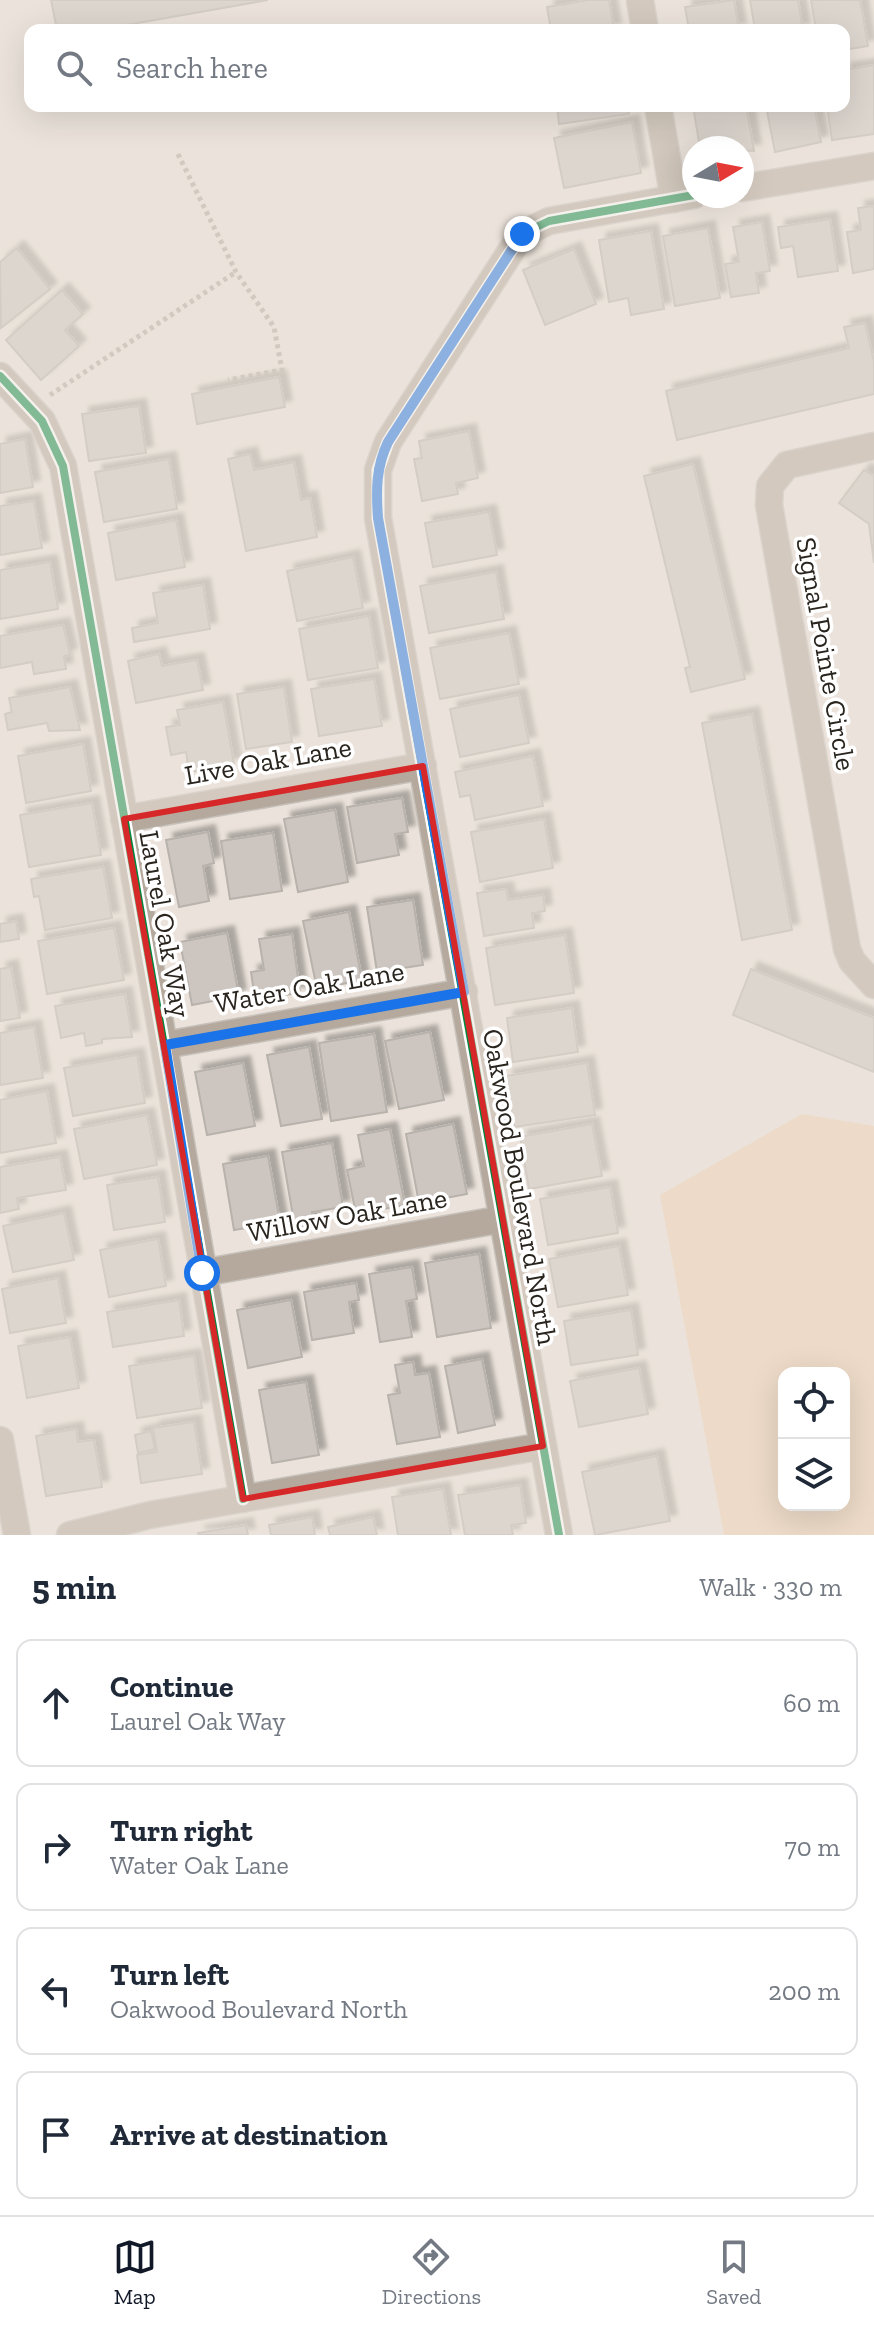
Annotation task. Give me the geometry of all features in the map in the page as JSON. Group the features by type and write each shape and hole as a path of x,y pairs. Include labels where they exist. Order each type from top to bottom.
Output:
{"street":[{"path":"640,0 644,24"},
{"path":"660,112 682,190"},
{"path":"754,186 874,166"},
{"name":"Oakwood Boulevard North","path":"559,1535 378,518 376,488 382,455 522,234 549,221 682,197"},
{"name":"Laurel Oak Way","path":"0,376 30,407 51,436 63,466 243,1499"},
{"name":"Signal Pointe Circle","path":"874,446 787,465 770,486 769,505 847,949 852,961 874,985"},
{"name":"Live Oak Lane","path":"124,819 423,766"},
{"name":"Water Oak Lane","path":"165,1045 464,992"},
{"name":"Willow Oak Lane","path":"202,1273 503,1219"},
{"path":"0,1440 17,1535"},
{"path":"70,1535 122,1521 543,1446"}],"path":[{"path":"178,154 236,272 274,327 282,370 228,380"},
{"path":"30,407 236,272"}],"highlighted area":[{"path":"423,766 543,1446 243,1499 124,819"}],"shaded area":[{"path":"802,1114 874,1126 874,1535 724,1535 660,1195"}],"building":[{"path":"51,0 268,0 132,24 56,24"},
{"path":"609,0 613,24 550,24 547,7"},
{"path":"734,0 738,24 688,24 685,7"},
{"path":"750,0 798,0 802,24 754,24"},
{"path":"811,0 860,0 868,46 850,49 850,24 815,24"},
{"path":"874,65 874,134 832,140 828,112 850,112 850,69"},
{"path":"558,112 629,112 629,114 559,124"},
{"path":"694,112 747,112 751,136 698,136"},
{"path":"767,112 815,112 821,142 775,152"},
{"path":"632,122 641,173 564,188 554,138"},
{"path":"874,206 874,269 853,273 847,232 861,230 858,208"},
{"path":"830,219 838,271 798,277 793,246 781,248 778,227"},
{"path":"762,222 770,271 756,273 759,293 731,297 725,264 739,262 733,227"},
{"path":"708,228 720,298 675,306 663,236"},
{"path":"651,231 664,309 631,315 628,298 609,302 599,240"},
{"path":"17,248 50,289 1,328 0,262"},
{"path":"574,249 596,304 545,325 523,270"},
{"path":"62,290 83,314 65,330 79,346 41,380 6,340"},
{"path":"865,323 874,362 874,394 677,440 666,391 849,348 844,327"},
{"path":"279,377 285,407 197,424 192,394"},
{"path":"139,406 146,453 89,461 82,414"},
{"path":"469,431 478,478 456,483 458,494 422,501 414,459 422,458 419,441"},
{"path":"25,439 33,487 0,493 0,444"},
{"path":"250,454 254,470 294,462 301,500 310,498 317,537 246,551 228,459"},
{"path":"169,459 177,509 104,522 95,472"},
{"path":"693,464 745,679 691,692 685,668 690,667 644,476"},
{"path":"864,470 874,476 874,563 869,524 839,503"},
{"path":"34,501 42,548 0,555 0,506"},
{"path":"489,512 497,555 433,567 425,523"},
{"path":"176,520 185,567 116,580 108,533"},
{"path":"353,557 363,608 297,621 287,571"},
{"path":"50,562 58,609 0,619 0,570"},
{"path":"496,572 504,619 429,633 420,586"},
{"path":"203,585 210,629 134,642 132,628 158,623 153,593"},
{"path":"369,616 378,668 308,680 299,629"},
{"path":"63,625 70,655 64,656 66,669 34,674 32,662 0,668 0,636"},
{"path":"509,633 519,684 440,699 430,648"},
{"path":"159,654 162,666 197,660 203,690 136,703 128,661"},
{"path":"374,679 382,726 319,736 311,689"},
{"path":"70,687 80,730 49,731 47,723 8,730 5,714 12,712 9,698"},
{"path":"284,687 292,742 246,749 237,694"},
{"path":"519,695 529,743 460,757 450,709"},
{"path":"223,702 234,764 189,772 186,752 171,755 166,727 180,725 177,710"},
{"path":"752,714 792,930 742,940 702,723"},
{"path":"83,744 91,791 26,803 18,756"},
{"path":"533,756 543,806 475,820 470,795 460,797 455,772"},
{"path":"402,798 408,832 395,834 399,855 357,863 347,807"},
{"path":"92,803 101,855 29,867 20,815"},
{"path":"335,810 348,882 298,892 284,819"},
{"path":"544,819 553,868 480,882 471,832"},
{"path":"208,832 214,863 203,866 209,901 179,907 166,840"},
{"path":"273,833 282,891 230,899 221,841"},
{"path":"103,867 112,918 45,930 39,896 34,897 31,879"},
{"path":"506,889 508,900 543,895 545,911 532,913 534,928 484,936 477,893"},
{"path":"413,900 423,965 377,972 367,907"},
{"path":"349,912 362,980 317,989 303,921"},
{"path":"16,921 19,939 0,942 0,924"},
{"path":"114,928 124,980 47,994 38,941"},
{"path":"227,933 239,996 192,1005 180,942"},
{"path":"292,934 300,993 255,999 251,972 264,970 259,939"},
{"path":"565,935 574,993 495,1005 486,948"},
{"path":"11,967 20,1018 0,1021 0,969"},
{"path":"751,969 874,1018 874,1072 733,1015"},
{"path":"125,994 132,1037 102,1039 102,1043 86,1046 84,1033 61,1038 55,1006"},
{"path":"572,1008 578,1052 513,1062 507,1018"},
{"path":"34,1027 43,1078 0,1085 0,1033"},
{"path":"430,1032 444,1100 399,1109 385,1041"},
{"path":"374,1034 387,1112 331,1121 319,1043"},
{"path":"309,1047 322,1119 281,1126 267,1055"},
{"path":"137,1055 145,1103 73,1116 64,1068"},
{"path":"243,1063 255,1126 207,1135 195,1072"},
{"path":"587,1063 595,1115 514,1127 506,1076"},
{"path":"47,1091 56,1143 0,1153 0,1100"},
{"path":"147,1115 157,1165 84,1179 74,1129"},
{"path":"453,1124 467,1194 419,1203 406,1134"},
{"path":"592,1124 602,1176 529,1189 520,1137"},
{"path":"390,1129 405,1205 356,1214 347,1170 364,1166 358,1135"},
{"path":"332,1143 343,1207 312,1212 314,1225 295,1228 282,1152"},
{"path":"268,1156 280,1222 234,1230 223,1164"},
{"path":"60,1157 66,1190 17,1198 19,1209 0,1213 0,1167"},
{"path":"158,1177 165,1222 114,1230 107,1185"},
{"path":"610,1187 618,1233 548,1245 540,1199"},
{"path":"64,1213 74,1260 13,1272 3,1226"},
{"path":"158,1239 166,1286 109,1297 100,1250"},
{"path":"619,1246 628,1295 558,1307 549,1259"},
{"path":"479,1254 491,1328 437,1337 425,1263"},
{"path":"412,1267 417,1299 406,1301 412,1337 380,1342 369,1274"},
{"path":"58,1278 66,1323 10,1333 2,1289"},
{"path":"356,1283 359,1300 349,1302 354,1333 312,1340 304,1292"},
{"path":"179,1300 184,1336 113,1347 107,1312"},
{"path":"291,1300 302,1357 248,1368 237,1310"},
{"path":"631,1310 638,1355 571,1365 564,1321"},
{"path":"70,1337 79,1388 27,1398 18,1346"},
{"path":"194,1356 202,1408 137,1418 129,1366"},
{"path":"482,1359 495,1425 458,1433 445,1366"},
{"path":"413,1362 415,1375 429,1373 440,1437 397,1444 388,1395 400,1393 395,1365"},
{"path":"639,1368 648,1414 579,1427 570,1381"},
{"path":"306,1382 319,1455 272,1463 259,1390"},
{"path":"194,1422 202,1474 141,1483 137,1455 157,1452 153,1428"},
{"path":"76,1429 78,1442 94,1440 102,1487 46,1496 36,1436"},
{"path":"151,1431 155,1449 138,1453 135,1435"},
{"path":"657,1456 670,1521 595,1535 582,1472"},
{"path":"520,1485 526,1523 511,1525 513,1535 465,1535 458,1495"},
{"path":"443,1489 451,1535 398,1535 392,1497"},
{"path":"312,1517 315,1535 271,1535 269,1525"},
{"path":"373,1517 377,1535 330,1535 328,1527"},
{"path":"246,1525 248,1535 198,1533"}],"cycle path":[{"path":"559,1535 378,518 378,470 388,442 522,234 549,221 682,197"},
{"path":"0,376 42,421 63,466 243,1499"}],"route":[{"path":"202,1273 165,1045 464,992 378,518 376,488 378,470 388,442 522,234"}]}
